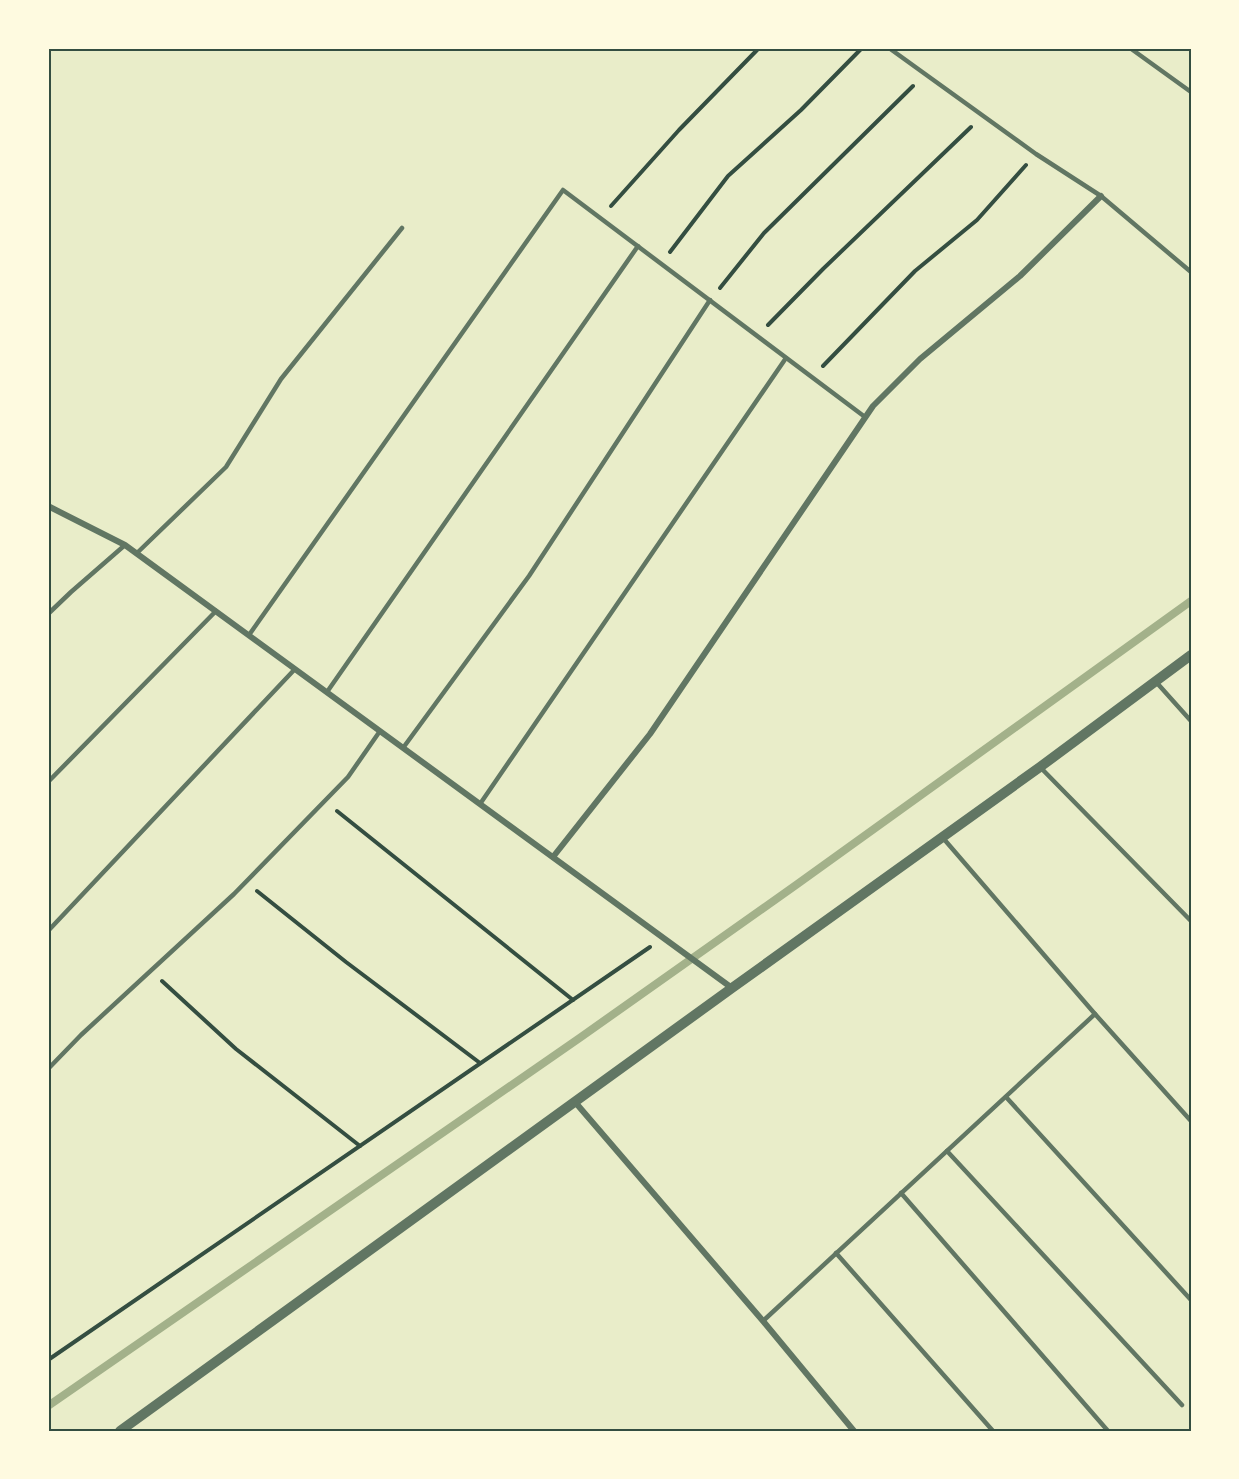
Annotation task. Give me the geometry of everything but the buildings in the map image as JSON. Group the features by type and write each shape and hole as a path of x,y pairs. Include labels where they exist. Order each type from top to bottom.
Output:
{"street":[{"path":"553,857 650,734 873,406 920,359 1020,276 1101,196"},
{"path":"48,506 137,553 732,988"},
{"path":"120,1431 1040,767 1191,655"},
{"path":"574,1102 855,1431"}],"lane":[{"path":"889,48 1036,154 1101,196 1191,272"},
{"path":"1130,48 1191,92"},
{"path":"249,635 563,190 865,417"},
{"path":"137,553 226,467 281,379 402,228"},
{"path":"327,692 638,246"},
{"path":"403,748 529,576 710,300"},
{"path":"480,804 786,358"},
{"path":"48,614 125,545"},
{"path":"48,782 216,611"},
{"path":"48,931 295,669"},
{"path":"1155,681 1191,721"},
{"path":"48,1069 81,1035 245,882 348,777 380,731"},
{"path":"1040,767 1191,921"},
{"path":"942,836 1095,1014 1191,1120"},
{"path":"763,1321 1095,1014"},
{"path":"1006,1096 1191,1300"},
{"path":"946,1151 1182,1405"},
{"path":"901,1193 1108,1431"},
{"path":"836,1253 993,1431"}],"path":[{"path":"601,218 679,130 759,48"},
{"path":"661,264 728,176 801,110 862,48"},
{"path":"710,300 764,233 925,74"},
{"path":"757,336 982,115"},
{"path":"812,377 915,271 977,220 1036,154"},
{"path":"324,801 573,1000"},
{"path":"245,882 480,1063"},
{"path":"48,1360 663,938"},
{"path":"151,970 236,1049 360,1146"}],"waterway":[{"path":"48,1406 581,1037 1191,601"}]}
